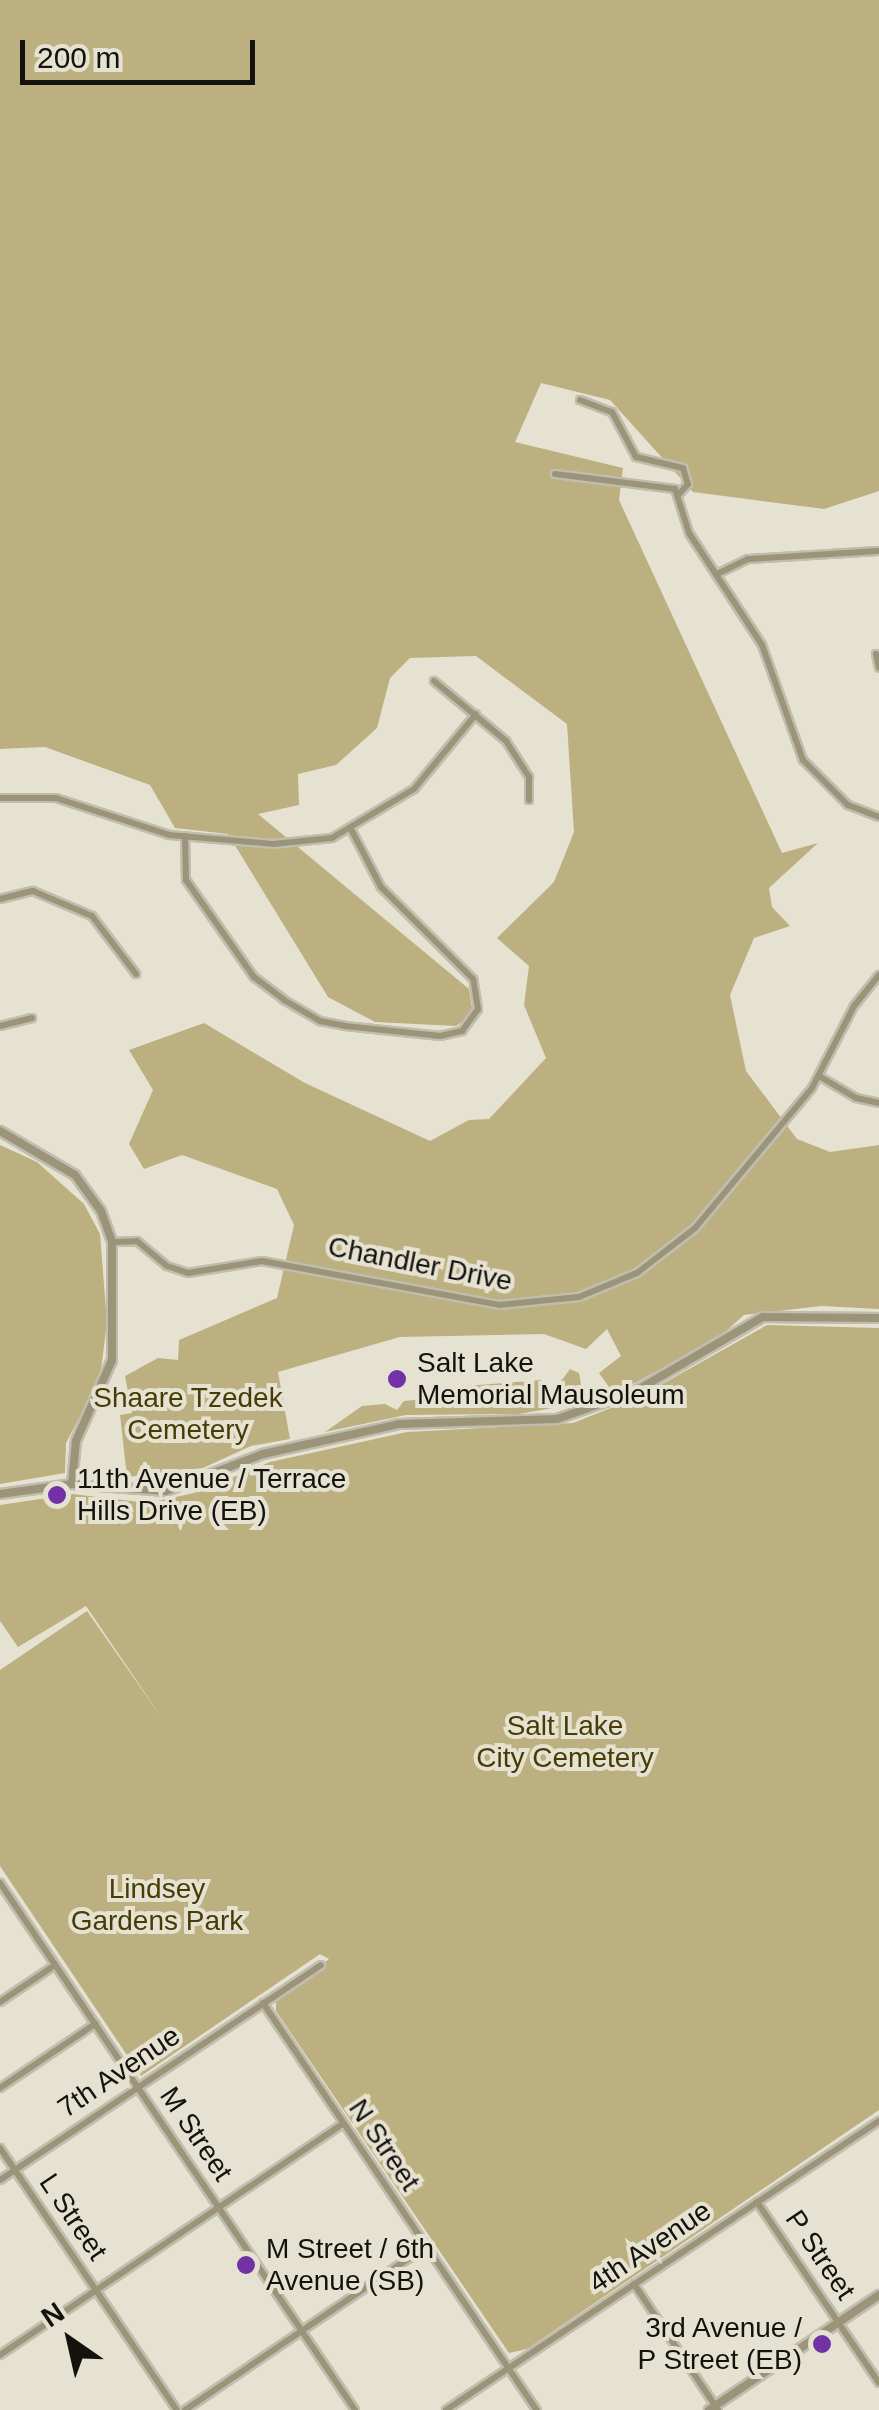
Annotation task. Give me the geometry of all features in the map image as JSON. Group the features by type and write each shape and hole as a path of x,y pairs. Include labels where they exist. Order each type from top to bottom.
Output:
{"street":[{"path":"580,400 612,412 636,457 682,468 688,484 678,494"},
{"path":"555,474 669,486 678,494 686,526 762,644 807,766 848,805 879,816"},
{"path":"716,574 748,559 879,551"},
{"path":"876,654 879,668"},
{"path":"434,682 476,714 521,762 529,800"},
{"path":"0,798 56,798 138,829 185,836 278,844 352,831 420,784 476,714"},
{"path":"185,836 186,880 254,978 320,1021 379,1030 456,1034 476,1016 478,994 467,972 381,887 352,831"},
{"path":"0,899 21,891 96,919 136,974"},
{"name":"Chandler Drive","path":"112,1242 137,1241 167,1266 188,1273 274,1262 499,1304 565,1301 622,1281 673,1250 820,1076 854,1006 879,975"},
{"path":"0,1026 32,1018"},
{"path":"820,1076 856,1098 879,1103"},
{"path":"0,1131 76,1175 102,1210 112,1242 112,1360 76,1440 72,1484"},
{"path":"0,1494 72,1484 166,1492 263,1454 399,1424 556,1419 634,1392 763,1318 879,1318"},
{"name":"M Street","path":"0,1884 354,2410"},
{"name":"7th Avenue","path":"0,2180 321,1964"},
{"path":"0,2002 55,1965"},
{"name":"N Street","path":"263,2003 538,2410"},
{"path":"0,2088 95,2024"},
{"name":"4th Avenue","path":"446,2410 879,2122"},
{"path":"0,2355 343,2124"},
{"name":"L Street","path":"0,2148 176,2410"},
{"name":"P Street","path":"756,2202 879,2383"},
{"path":"185,2410 426,2247"},
{"path":"634,2284 714,2408 879,2294"}],"green space":[{"name":"Shaare Tzedek Cemetery","path":"0,0 879,0 879,491 824,509 693,492 610,400 541,383 515,442 623,468 619,500 782,853 818,843 769,888 772,907 790,926 754,938 730,995 746,1071 797,1139 830,1152 879,1145 879,1309 821,1306 744,1315 717,1339 614,1394 599,1373 621,1356 607,1329 586,1349 544,1334 400,1337 278,1372 290,1439 251,1446 203,1468 127,1477 120,1415 132,1413 125,1376 158,1358 178,1360 179,1340 277,1298 294,1225 277,1189 182,1155 144,1169 129,1144 153,1090 129,1050 204,1023 305,1083 430,1141 469,1120 489,1119 546,1058 524,1005 529,966 497,938 554,882 574,832 567,724 476,656 410,658 390,678 377,728 336,765 298,774 299,805 258,814 469,989 473,1014 456,1026 375,1022 328,997 228,834 175,828 150,785 45,747 0,749"},
{"path":"0,1145 37,1162 84,1204 100,1234 107,1322 100,1378 66,1443 65,1473 0,1484"},
{"name":"Salt Lake City Cemetery","path":"767,1325 879,1328 879,2110 527,2349 509,2353 276,2011 276,2000 329,1959 320,1954 141,2076 0,1866 0,1670 87,1611 164,1721 86,1606 18,1647 0,1621 0,1505 73,1494 148,1503 194,1493 270,1462 407,1432 573,1423 641,1396"},
{"path":"570,1369 579,1373 583,1396 591,1401 519,1414 406,1415 325,1432 362,1406 385,1404 397,1410 404,1401 455,1396 466,1386 541,1380 542,1393 553,1392"}],"place":[{"name":"Salt Lake Memorial Mausoleum","path":"397,1379"},
{"name":"11th Avenue / Terrace Hills Drive (EB)","path":"57,1495"},
{"name":"M Street / 6th Avenue (SB)","path":"246,2265"},
{"name":"3rd Avenue / P Street (EB)","path":"822,2344"}],"park label":[{"name":"Lindsey Gardens Park","path":"157,1905"}]}
